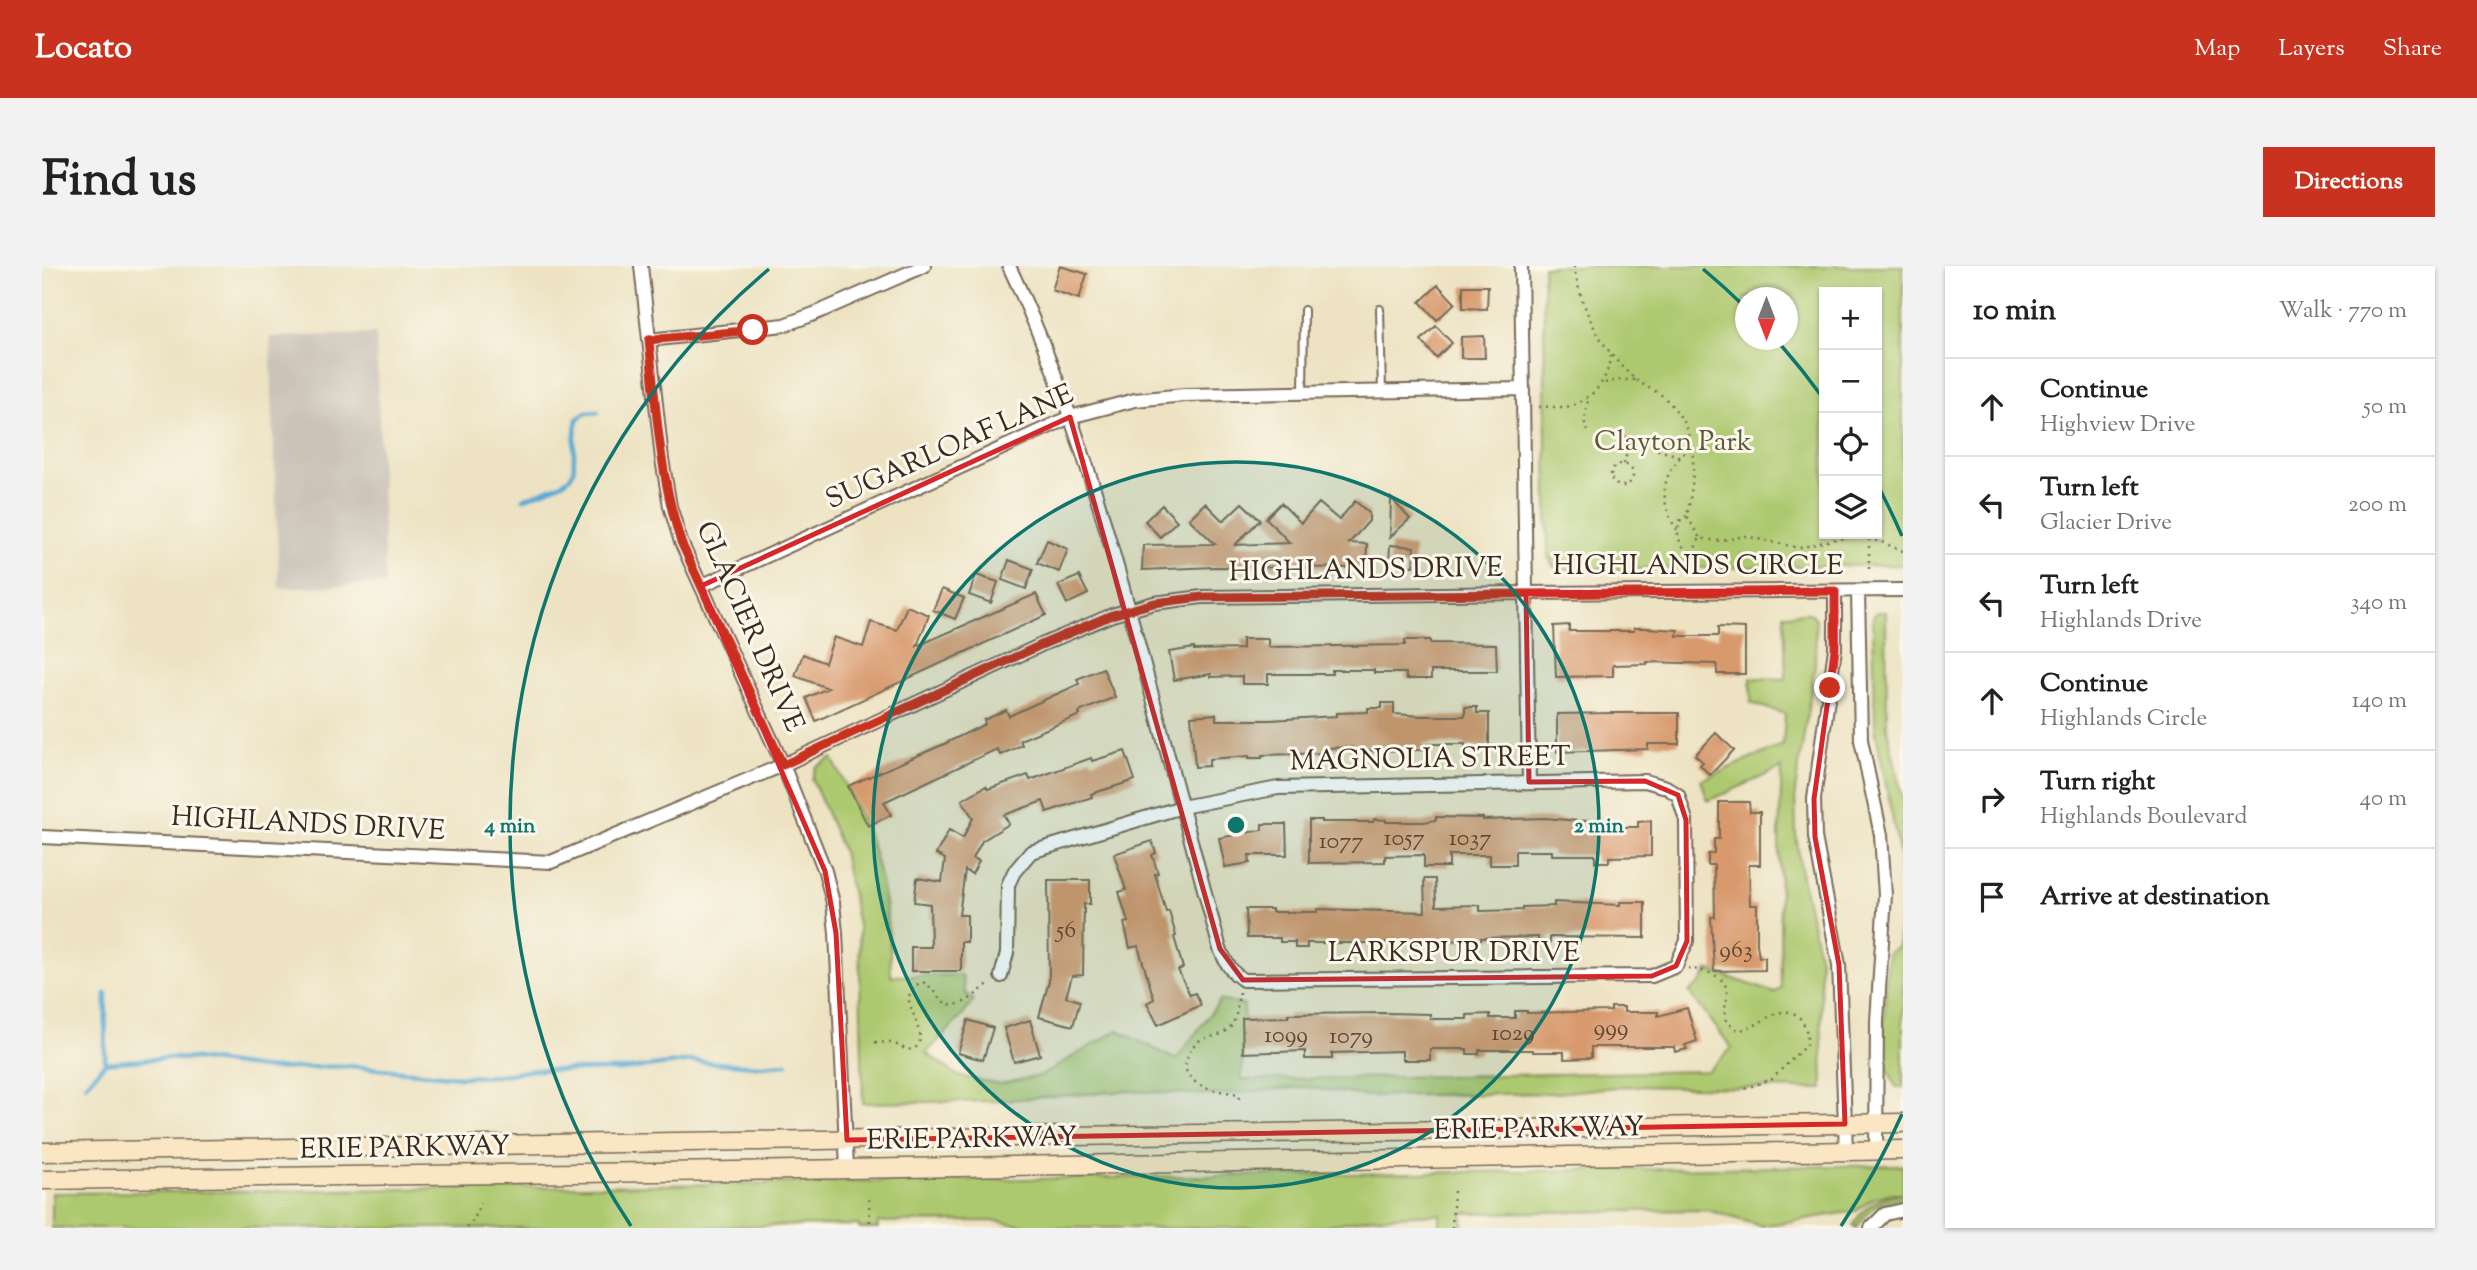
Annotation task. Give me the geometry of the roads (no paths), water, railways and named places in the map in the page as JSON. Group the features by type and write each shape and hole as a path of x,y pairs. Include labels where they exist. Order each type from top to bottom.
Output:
{"main road":[{"name":"ERIE PARKWAY","path":"42,1152 1903,1123"},
{"name":"ERIE PARKWAY","path":"42,1180 1903,1150"}],"street":[{"name":"GLACIER DRIVE","path":"641,266 662,459 670,506 681,542 783,765 821,859 833,903 841,1002 847,1168"},
{"path":"649,340 784,325 924,266"},
{"path":"1009,266 1048,353 1102,513 1182,807"},
{"name":"HIGHLANDS CIRCLE","path":"1521,266 1526,593 1903,590"},
{"name":"SUGARLOAF LANE","path":"701,586 1070,417 1135,400 1184,395 1523,389"},
{"path":"1835,591 1835,649 1819,750 1814,811 1815,837 1839,965 1846,1151"},
{"path":"1858,591 1861,740 1885,865 1876,1033 1876,1151"},
{"path":"1526,593 1529,782"},
{"name":"HIGHLANDS DRIVE","path":"42,836 551,862 783,765 1041,645 1129,609 1202,597 1526,593"},
{"name":"MAGNOLIA STREET","path":"1001,976 1007,953 1008,885 1014,872 1031,852 1182,807 1278,788 1645,781 1665,787 1678,795"},
{"name":"LARKSPUR DRIVE","path":"1182,807 1220,949 1226,964 1243,980 1652,976 1676,966 1687,941 1686,820 1678,795"},
{"path":"1871,1228 1885,1214 1903,1210"}],"lane":[{"path":"1380,309 1382,391"},
{"path":"1303,393 1304,310"}],"waterway":[{"path":"523,499 568,478 574,465 577,419 586,413 598,412"},
{"path":"105,1063 106,993"},
{"path":"86,1085 105,1063 167,1058 270,1069 349,1066 460,1077 495,1076 534,1070 622,1070 691,1061 756,1066 787,1064"}],"park label":[{"name":"Clayton Park","path":"1673,443"}]}
